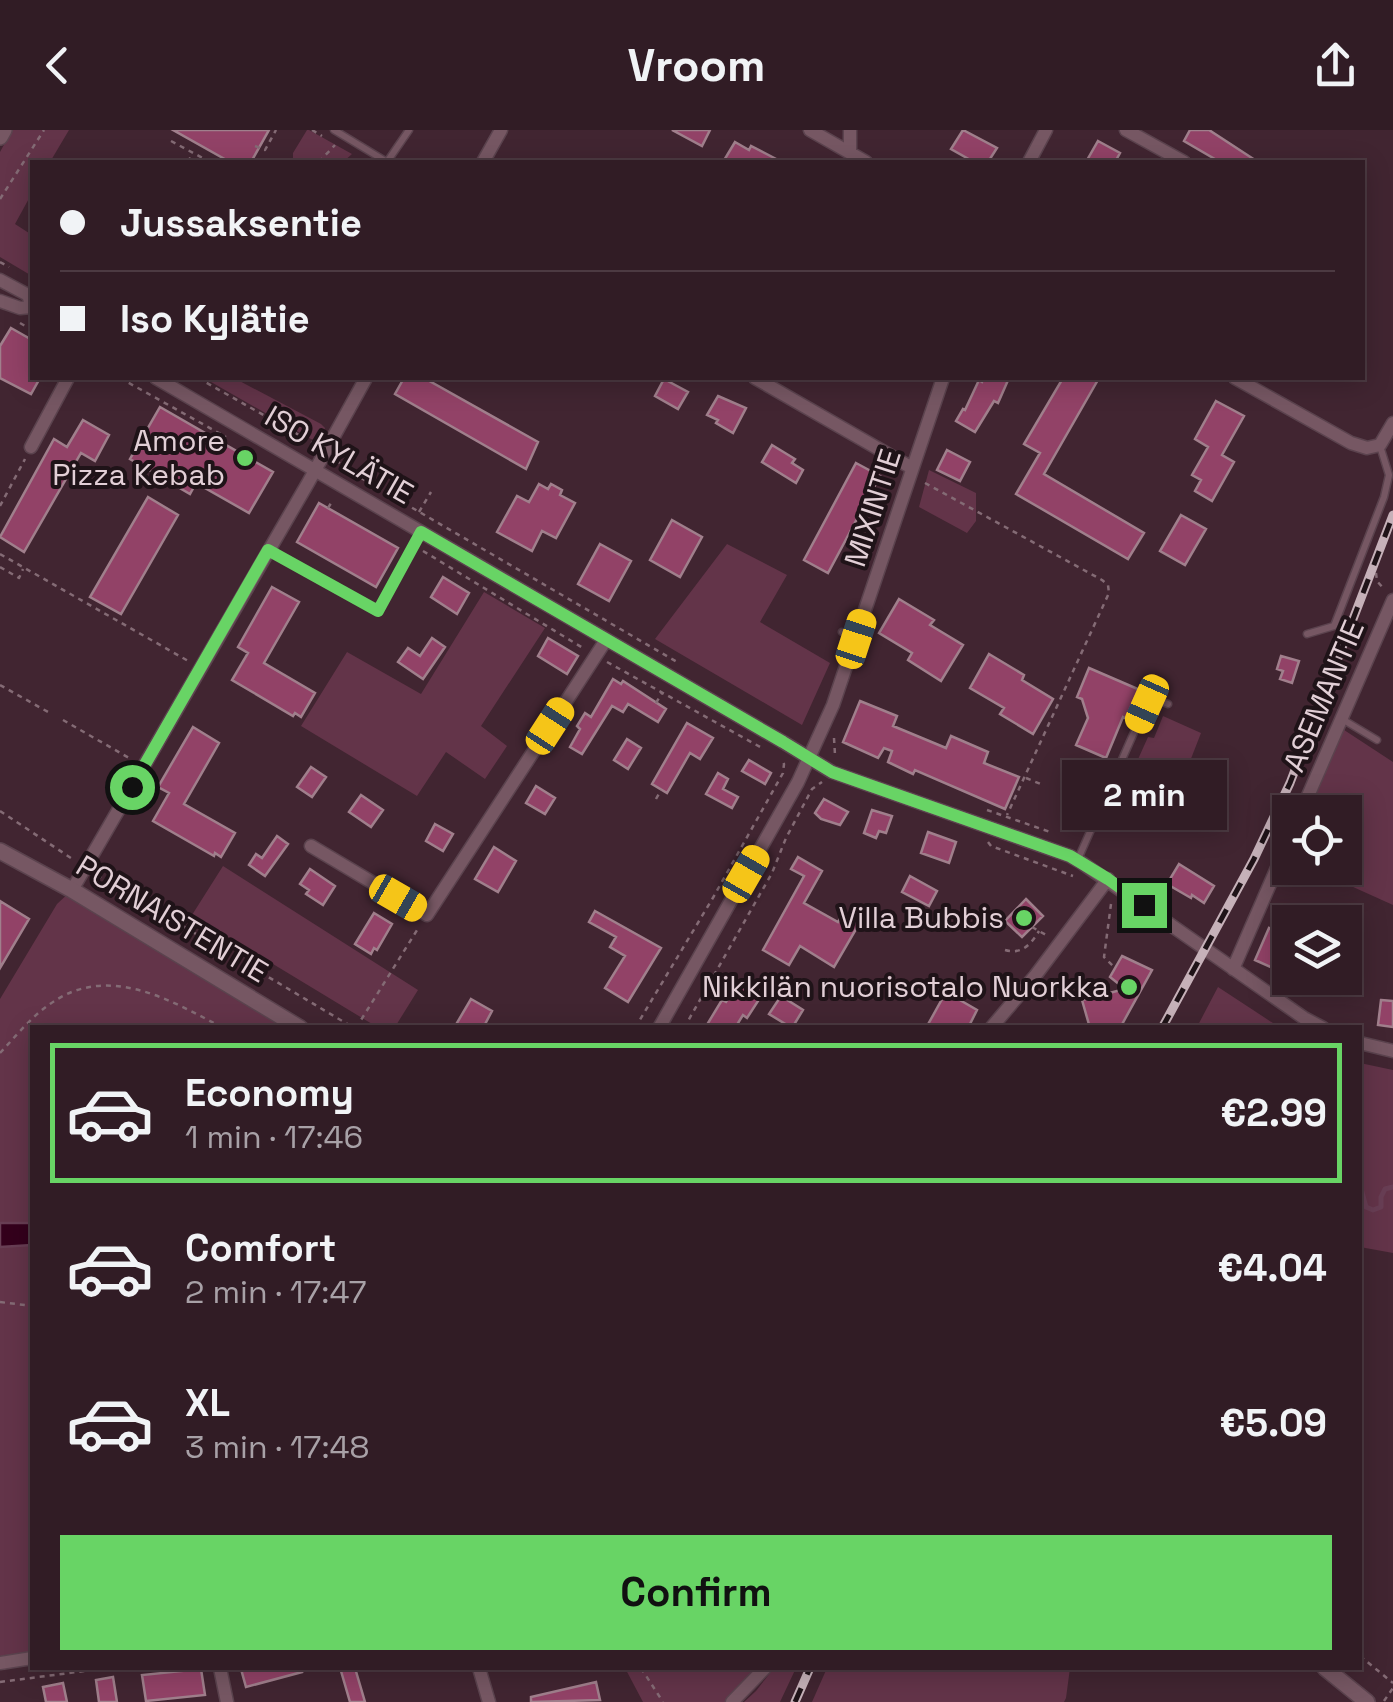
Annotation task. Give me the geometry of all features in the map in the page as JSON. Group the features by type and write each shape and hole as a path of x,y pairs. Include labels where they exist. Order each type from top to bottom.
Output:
{"street":[{"path":"0,137 4,130"},
{"path":"483,160 501,130"},
{"path":"810,130 862,160"},
{"path":"850,130 850,153"},
{"path":"1030,160 1046,130"},
{"path":"1126,130 1180,160"},
{"path":"0,280 28,295 30,301"},
{"path":"0,301 30,307"},
{"path":"31,447 67,380"},
{"name":"ISO KYLÄTIE","path":"159,380 832,772 1077,860 1317,1025"},
{"path":"72,890 365,380"},
{"path":"758,380 912,468"},
{"name":"MIXINTIE","path":"661,1025 810,759 834,705 942,380"},
{"path":"1238,380 1351,443 1367,448 1380,445 1393,423"},
{"name":"ASEMANTIE","path":"1308,795 1390,603"},
{"path":"310,846 427,914 606,640"},
{"name":"PORNAISTENTIE","path":"5,852 295,1025"},
{"path":"994,1025 1108,879"},
{"path":"1233,969 1272,879"},
{"path":"1362,1043 1393,1051"},
{"path":"0,1663 30,1658"},
{"path":"220,1670 228,1702"},
{"path":"480,1670 489,1702"},
{"path":"732,1702 763,1670"},
{"path":"1327,1670 1367,1702"}],"lane":[{"path":"334,130 384,160"},
{"path":"388,160 409,130"},
{"path":"1307,634 1334,626 1378,514 1389,475 1380,445"},
{"path":"268,550 378,611 421,532"},
{"path":"842,632 856,639"},
{"path":"1077,860 1147,704 1158,700 1168,704"},
{"path":"1341,719 1376,740"}],"path":[{"path":"0,198 44,130"},
{"path":"255,146 265,150 276,130"},
{"path":"321,160 345,136"},
{"path":"171,141 206,160"},
{"path":"189,160 193,153"},
{"path":"124,380 240,444"},
{"path":"202,380 318,446"},
{"path":"0,506 31,447"},
{"path":"336,460 675,660"},
{"path":"912,468 919,480 1108,585 1110,594 1007,816"},
{"path":"419,512 431,492"},
{"path":"328,508 334,498"},
{"path":"414,546 596,656 780,758 784,764 714,896 638,1025"},
{"path":"0,554 200,668"},
{"path":"0,567 18,578 24,568"},
{"path":"1376,573 1376,581 1390,603"},
{"path":"0,685 48,712"},
{"path":"656,703 662,693"},
{"path":"63,720 144,766"},
{"path":"1025,777 1042,785"},
{"path":"656,799 661,790"},
{"path":"686,1025 772,874 812,790"},
{"path":"0,811 85,867 350,1025"},
{"path":"1112,902 1104,957 1115,968"},
{"path":"357,1025 417,930"},
{"path":"1005,950 1020,951 1030,945 1039,931"},
{"path":"0,1053 39,1012 89,986 114,985 163,997 216,1025"},
{"path":"0,1302 30,1306"},
{"path":"1362,1658 1393,1685 1383,1702"},
{"path":"0,1682 93,1670"},
{"path":"642,1670 663,1702"}],"shaded area":[{"path":"12,130 69,130 51,160 30,160 30,197 15,224 30,234 30,275 0,257 0,152"},
{"path":"309,130 352,154 345,160 293,160 293,153"},
{"path":"208,380 238,380 321,424 325,428 320,442"},
{"path":"929,470 976,493 976,521 967,533 919,507"},
{"path":"727,544 787,575 760,622 830,663 802,725 655,639"},
{"path":"484,592 545,628 481,726 507,746 485,779 446,752 417,796 301,726 347,652 421,694"},
{"path":"1163,716 1201,733 1166,823 1156,818 1162,802 1126,786 1148,737 1154,738"},
{"path":"1338,726 1393,762 1393,905 1349,885 1362,885 1362,795 1308,795"},
{"path":"223,866 418,990 396,1025 374,1025 192,915"},
{"path":"72,890 297,1025 30,1025 30,1223 0,1223 0,999 57,904"},
{"path":"1218,987 1276,1025 1198,1025"},
{"path":"1362,1063 1393,1070 1393,1253 1362,1247"},
{"path":"0,1223 30,1223 30,1245 0,1247"},
{"path":"30,1245 30,1658 0,1663 0,1247"},
{"path":"626,1670 763,1670 732,1702 643,1702"},
{"path":"772,1670 795,1670 780,1702 744,1702"},
{"path":"826,1670 1070,1670 1064,1702 812,1702"}],"building":[{"path":"173,130 269,130 252,160 226,160"},
{"path":"672,130 710,130 702,146"},
{"path":"963,130 997,148 989,160 970,160 951,149"},
{"path":"1190,130 1209,130 1255,160 1217,160 1184,141"},
{"path":"1098,141 1120,153 1116,160 1087,160"},
{"path":"735,142 778,160 724,160"},
{"path":"11,328 30,339 30,380 39,380 31,394 0,378 0,346"},
{"path":"403,380 428,380 538,442 526,469 395,394"},
{"path":"663,380 688,392 678,409 655,396"},
{"path":"979,380 1008,380 998,403 994,401 975,432 956,421"},
{"path":"1062,380 1098,380 1044,474 1144,533 1128,559 1016,494 1040,453 1024,444"},
{"path":"718,396 746,408 733,433 707,415"},
{"path":"1216,401 1244,416 1222,455 1234,462 1212,501 1195,491 1201,480 1192,475 1208,447 1195,439"},
{"path":"160,407 273,472 249,513 196,483 190,494 130,459"},
{"path":"83,420 109,435 95,461 81,453 24,552 0,537 54,439 67,447"},
{"path":"772,445 795,459 792,463 803,470 796,483 762,462"},
{"path":"947,450 970,462 960,481 937,470"},
{"path":"856,463 880,476 828,573 804,560"},
{"path":"539,484 548,489 551,484 562,490 560,495 575,503 556,538 542,531 532,551 497,532 517,496 529,502"},
{"path":"148,497 178,515 121,614 90,597"},
{"path":"319,503 398,548 376,587 297,542"},
{"path":"1181,515 1206,529 1185,565 1160,551"},
{"path":"672,520 702,537 680,577 650,560"},
{"path":"600,544 631,561 609,601 578,584"},
{"path":"443,577 469,593 457,614 431,597"},
{"path":"272,587 299,602 264,663 315,693 301,717 232,680 248,653 238,647"},
{"path":"899,599 934,620 930,625 963,645 941,681 908,660 912,653 879,633"},
{"path":"432,638 445,647 423,679 398,662 408,648 420,656"},
{"path":"548,638 578,656 567,674 538,656"},
{"path":"989,654 1053,699 1033,734 1000,714 1004,708 970,688"},
{"path":"1281,656 1299,661 1292,683 1280,679 1283,671 1277,669"},
{"path":"1089,668 1140,690 1131,721 1123,717 1106,758 1076,745 1088,718 1082,699 1077,697"},
{"path":"613,679 621,684 623,681 666,709 658,722 628,704 623,712 612,706 582,754 570,747 580,729 577,726 585,713 591,717"},
{"path":"860,701 897,716 893,726 946,748 951,736 988,752 984,763 1019,777 1005,809 888,762 892,751 884,748 878,758 843,742"},
{"path":"687,723 713,738 700,759 690,753 667,793 652,784"},
{"path":"193,727 219,743 184,804 235,833 221,857 153,821 169,793 158,787"},
{"path":"627,739 641,748 628,769 614,760"},
{"path":"749,760 771,773 765,784 742,771"},
{"path":"311,767 326,777 312,797 297,787"},
{"path":"718,773 728,779 723,789 738,797 732,808 706,794"},
{"path":"536,786 555,798 545,814 526,803"},
{"path":"1126,786 1163,802 1152,828 1115,812"},
{"path":"361,795 383,810 371,827 349,812"},
{"path":"824,799 848,812 840,825 815,813"},
{"path":"872,810 892,816 886,833 879,831 876,838 864,833"},
{"path":"435,824 453,834 443,851 426,841"},
{"path":"928,832 956,842 949,863 921,853"},
{"path":"277,836 288,844 265,876 249,865 256,854 262,858"},
{"path":"494,847 516,861 498,892 475,879"},
{"path":"798,857 822,871 804,903 838,922 842,915 859,924 834,967 800,946 789,965 763,950 804,876 791,869"},
{"path":"1179,864 1214,886 1204,903 1167,884"},
{"path":"310,869 335,886 323,905 306,894 309,890 300,884"},
{"path":"910,876 937,891 929,906 902,892"},
{"name":"Villa Bubbis","path":"1026,899 1043,916 1022,937 1005,921"},
{"path":"0,901 29,919 0,968"},
{"path":"595,911 661,948 628,1002 605,988 625,956 610,947 616,937 589,922"},
{"path":"374,913 392,924 371,954 355,944"},
{"path":"1269,928 1272,929 1272,968 1255,960"},
{"name":"Nikkilän nuorisotalo Nuorkka","path":"1122,956 1152,970 1122,1025 1089,1025 1082,1000 1125,989 1110,977"},
{"path":"738,984 760,998 747,1018 743,1015 737,1025 707,1025 722,1000 726,1002"},
{"path":"946,992 977,1010 970,1025 928,1025"},
{"path":"781,996 803,1010 794,1025 769,1014"},
{"path":"471,999 492,1011 485,1025 456,1025"},
{"path":"1381,1000 1393,1001 1393,1027 1378,1025"},
{"path":"201,1670 205,1695 146,1701 142,1675"},
{"path":"241,1670 302,1670 302,1672 246,1687"},
{"path":"356,1670 365,1702 350,1702 341,1671"},
{"path":"113,1677 117,1702 99,1702 96,1680"},
{"path":"596,1682 600,1700 531,1702 531,1697"},
{"path":"63,1683 67,1702 46,1702 43,1687"}],"waterway":[{"path":"1362,1192 1366,1207 1373,1210 1381,1207 1385,1189 1393,1187"}],"railway":[{"path":"1164,1025 1254,859 1290,783 1393,515"},
{"path":"795,1702 809,1670"}],"place":[{"name":"Amore Pizza Kebab","path":"245,458"},
{"name":"Villa Bubbis","path":"1024,918"},
{"name":"Nikkilän nuorisotalo Nuorkka","path":"1129,987"}],"route":[{"path":"132,787 268,550 378,611 421,532 832,772 1070,856 1144,905"}]}
